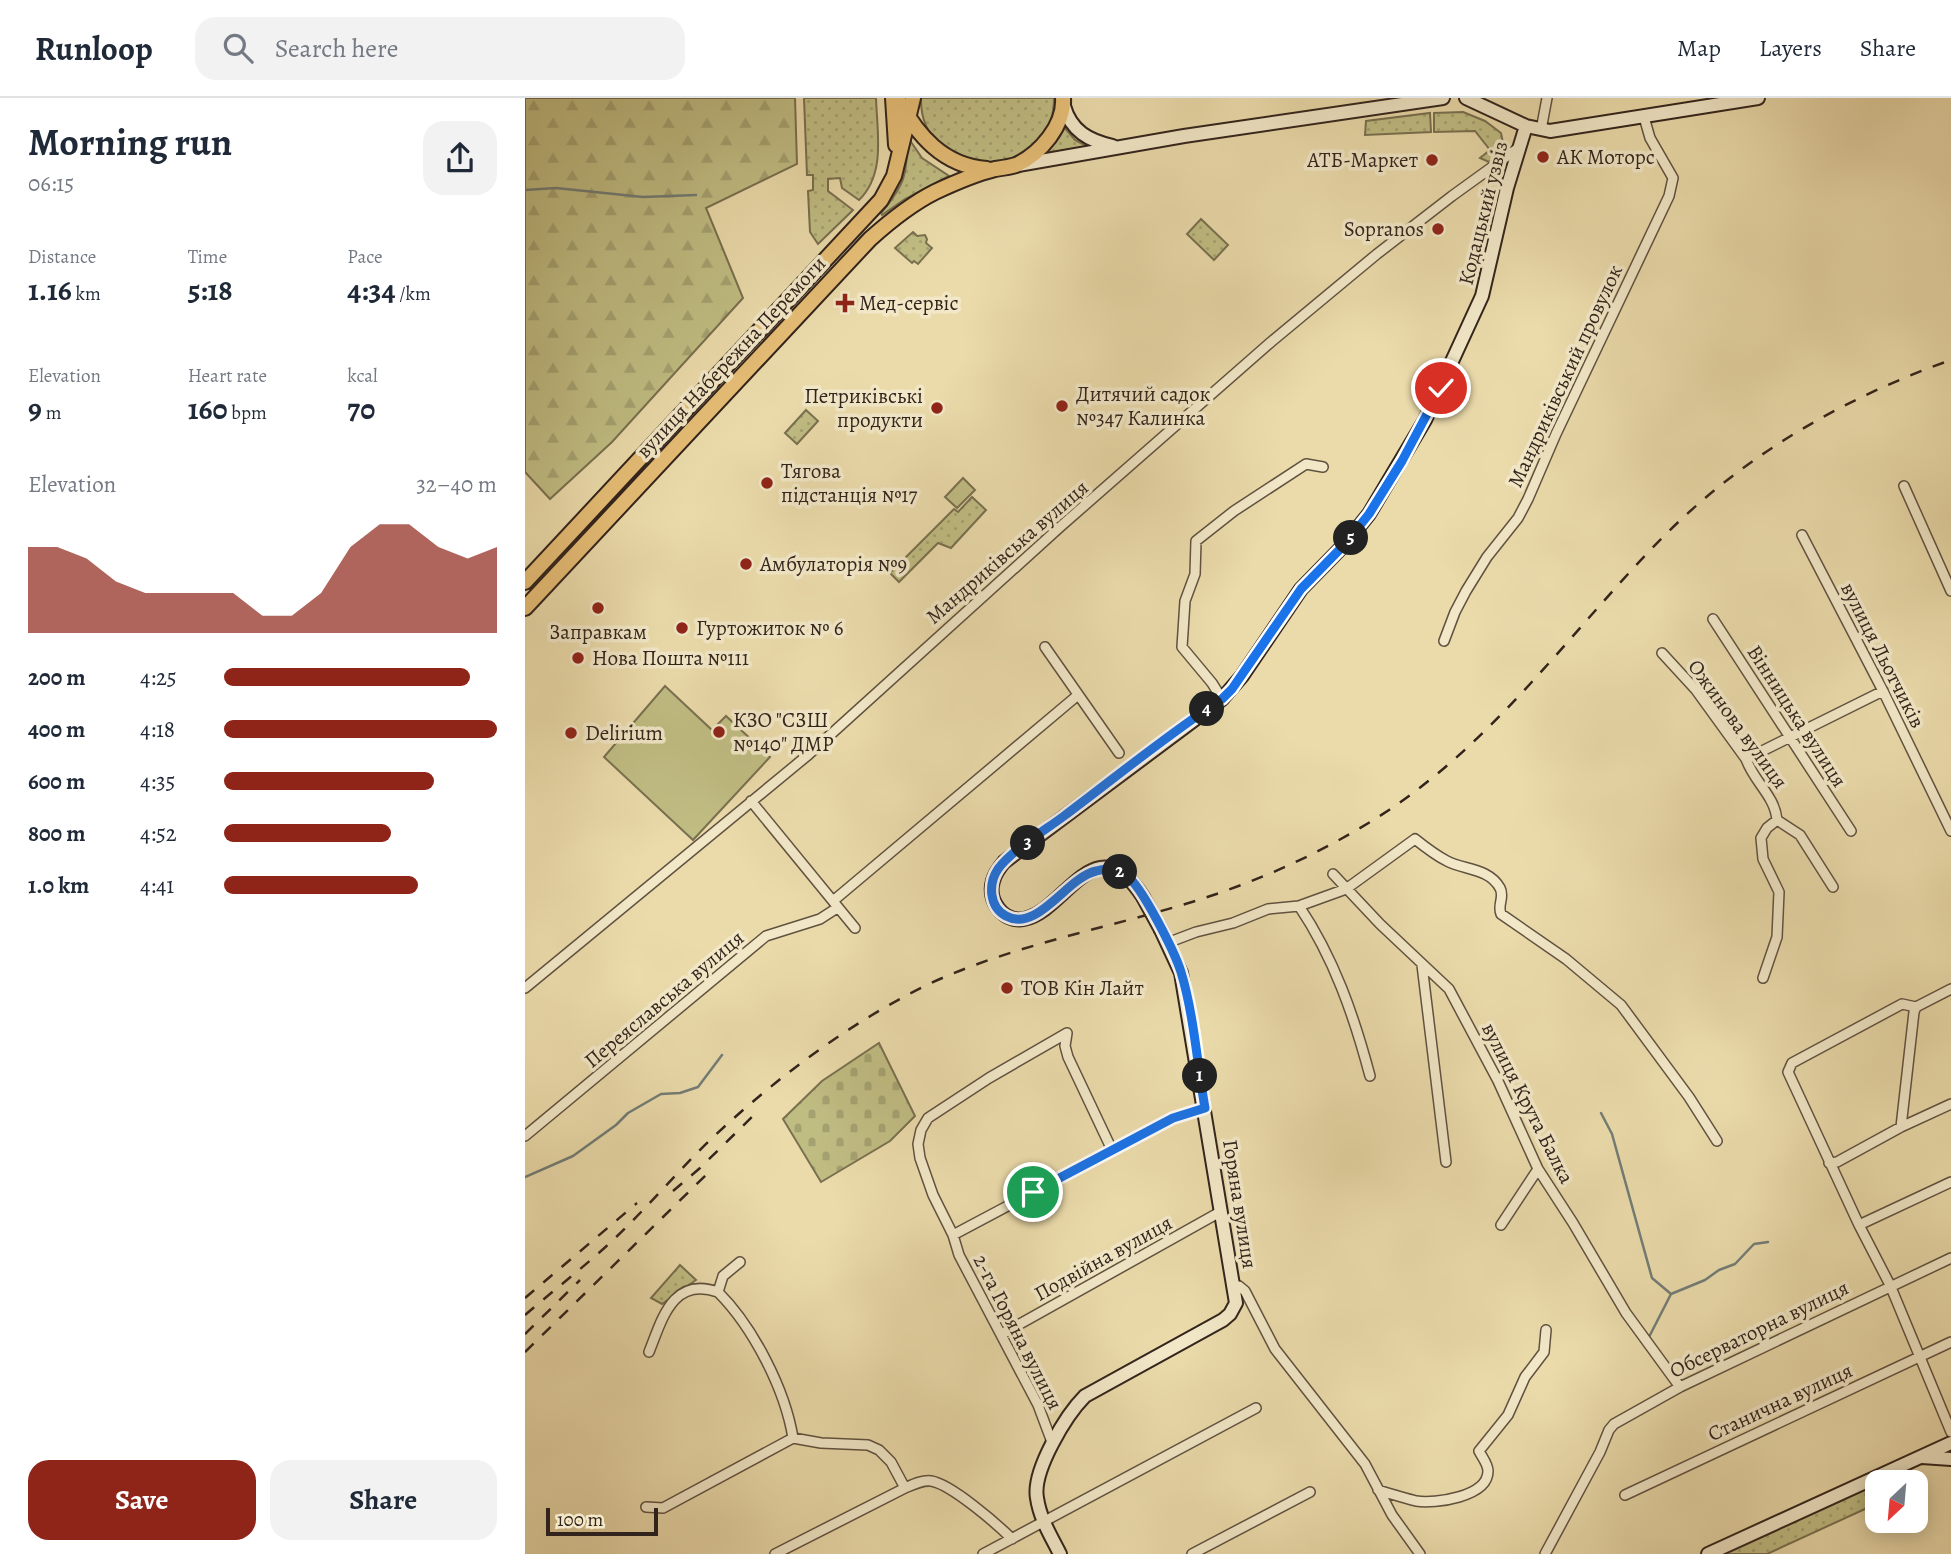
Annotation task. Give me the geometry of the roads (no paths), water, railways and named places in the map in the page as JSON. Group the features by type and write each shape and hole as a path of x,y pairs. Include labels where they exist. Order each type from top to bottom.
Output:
{"main road":[{"name":"вулиця Набережна Перемоги","path":"895,98 917,131 945,156 961,164 994,169"},
{"name":"вулиця Набережна Перемоги","path":"895,98 897,164"},
{"name":"вулиця Набережна Перемоги","path":"525,582 881,200 894,176 913,98"},
{"name":"вулиця Набережна Перемоги","path":"913,98 914,110 922,131 932,145"},
{"name":"вулиця Набережна Перемоги","path":"525,608 870,239 900,214 932,194 994,169 1014,166 1028,158 1051,135 1064,102"}],"street":[{"path":"1014,166 1360,108 1443,98"},
{"path":"1466,98 1526,126 1541,130 1576,128 1758,98"},
{"path":"1541,130 1547,98"},
{"path":"1064,102 1078,132 1099,143 1120,147"},
{"name":"Мандриківський провулок","path":"1444,641 1466,591 1487,557 1518,518 1528,499 1669,196 1673,178 1650,138 1644,117"},
{"name":"Кодацький узвіз","path":"1161,930 1143,897 1127,876 1104,869 1088,873 1076,880 1034,915 1017,919 1001,912 995,905 991,888 997,871 1004,862 1222,699 1242,676 1301,589 1364,521 1425,420 1482,296 1517,149 1526,126"},
{"name":"Мандриківська вулиця","path":"525,988 808,755 1060,527 1271,342 1386,247 1517,149"},
{"path":"1222,699 1182,647 1185,601 1195,574 1196,541 1234,511 1306,464 1323,467"},
{"path":"1904,486 1951,591"},
{"name":"вулиця Льотчиків","path":"1802,535 1883,691 1951,831"},
{"name":"Вінницька вулиця","path":"1713,619 1851,831"},
{"path":"1045,647 1119,753"},
{"name":"Ожинова вулиця","path":"1662,653 1696,690 1746,760 1751,772 1776,806 1777,820"},
{"path":"1746,760 1883,691"},
{"name":"Переяславська вулиця","path":"525,1136 766,936 820,919 1078,695"},
{"path":"751,801 855,928"},
{"name":"Ожинова вулиця","path":"1777,820 1800,835 1833,887"},
{"name":"Ожинова вулиця","path":"1763,978 1777,937 1779,892 1763,859 1761,838 1767,828 1777,820"},
{"path":"1167,943 1196,932 1233,923 1268,909 1299,906 1346,889 1415,839 1450,863 1479,871 1489,877 1501,892 1501,914 1566,959 1621,1006 1689,1097 1717,1141"},
{"name":"вулиця Крута Балка","path":"1333,874 1449,989 1498,1081 1538,1169 1626,1313 1680,1387"},
{"path":"1299,906 1329,956 1358,1032 1370,1076"},
{"name":"Горяна вулиця","path":"1161,930 1181,972 1234,1286 1245,1291 1275,1349 1366,1464 1392,1515 1420,1554"},
{"path":"1422,965 1446,1162"},
{"path":"1951,989 1916,1007 1902,1004 1790,1066 1789,1076 1890,1285 1951,1432"},
{"path":"1901,1127 1916,1007"},
{"name":"2-га Горяна вулиця","path":"1053,1445 1038,1405 959,1255 953,1234 933,1195 918,1144 927,1118 1067,1033 1065,1046 1068,1057 1112,1150"},
{"path":"1829,1163 1837,1162 1901,1127 1951,1104"},
{"name":"2-га Горяна вулиця","path":"953,1234 1173,1118 1205,1108"},
{"path":"1501,1225 1538,1169"},
{"path":"1859,1225 1951,1182"},
{"name":"Подвійна вулиця","path":"1002,1334 1220,1212"},
{"name":"Обсерваторна вулиця","path":"1545,1554 1614,1424 1680,1387 1951,1258"},
{"path":"717,1292 723,1276 740,1262"},
{"path":"1060,1554 1043,1520 1036,1496 1037,1482 1053,1445 1076,1406 1085,1396 1230,1314 1235,1303 1234,1286"},
{"path":"649,1352 665,1313 684,1291 717,1292 735,1309 777,1384 791,1423 793,1438"},
{"path":"1378,1490 1429,1502 1469,1494 1484,1483 1488,1467 1479,1451 1508,1415 1525,1377 1544,1352 1546,1330"},
{"name":"Станична вулиця","path":"1625,1495 1951,1342"},
{"path":"983,1554 1256,1408"},
{"path":"646,1507 663,1508 793,1438 821,1443 868,1445 879,1450 891,1462 905,1488"},
{"path":"1708,1554 1951,1443"},
{"path":"1922,1457 1951,1459"},
{"path":"775,1554 919,1482 938,1483 1000,1527 1011,1539"},
{"path":"1192,1554 1310,1492"}],"waterway":[{"path":"525,190 556,188 643,197 696,195"},
{"path":"525,1177 573,1156 628,1113 661,1094 680,1093 698,1087 722,1055"},
{"path":"1601,1113 1612,1134 1652,1278 1671,1294 1735,1264 1754,1244 1768,1242"},
{"path":"1649,1337 1671,1294"}],"railway":[{"path":"525,1315 612,1241 697,1153 761,1095 843,1033 901,998 931,983 993,959 1237,887 1315,853 1389,810 1429,781 1500,716 1662,538 1726,481 1833,411 1911,375 1951,360"},
{"path":"673,1191 757,1112"},
{"path":"525,1352 709,1172"},
{"path":"525,1298 637,1203"},
{"path":"525,1334 580,1280"}],"place":[{"name":"АК Моторс","path":"1543,157"},
{"name":"АТБ-Маркет","path":"1432,160"},
{"name":"Sopranos","path":"1438,229"},
{"name":"Мед-сервіс","path":"845,303"},
{"name":"Дитячий садок №347 Калинка","path":"1062,406"},
{"name":"Петриківські продукти","path":"937,408"},
{"name":"Тягова пiдстанцiя №17","path":"767,483"},
{"name":"Амбулаторія №9","path":"746,564"},
{"name":"Заправкам","path":"598,608"},
{"name":"Гуртожиток № 6","path":"682,628"},
{"name":"Нова Пошта №111","path":"578,658"},
{"name":"КЗО \"СЗШ №140\" ДМР","path":"719,732"},
{"name":"Delirium","path":"571,733"},
{"name":"ТОВ Кін Лайт","path":"1007,988"}]}
